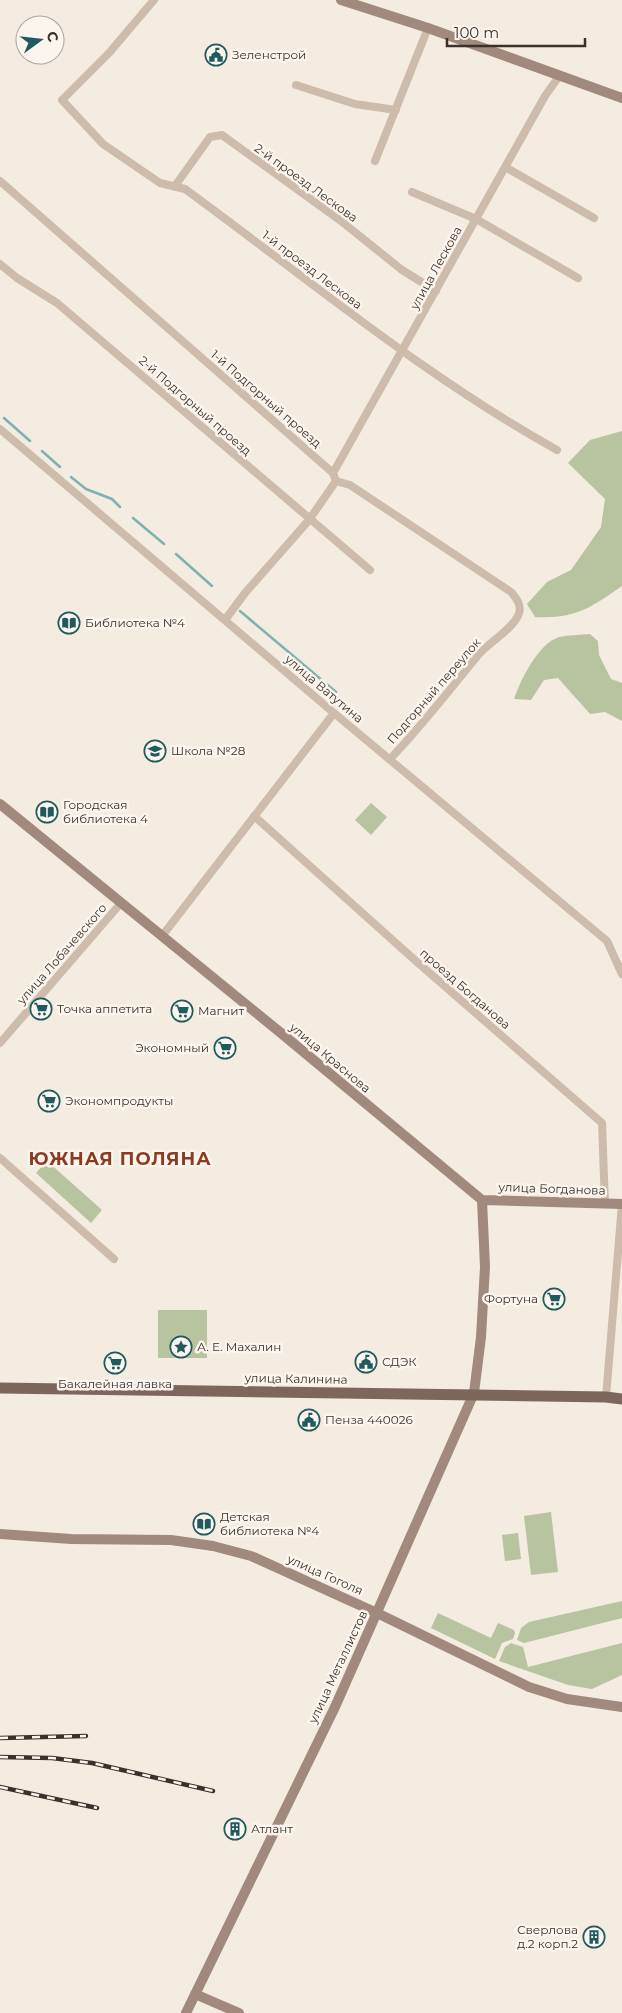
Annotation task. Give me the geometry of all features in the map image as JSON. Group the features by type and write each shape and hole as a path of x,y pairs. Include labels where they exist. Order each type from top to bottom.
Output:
{"main road":[{"name":"улица Калинина","path":"0,1388 375,1394 474,1393 622,1399"}],"street":[{"name":"1-й проезд Лескова","path":"154,0 109,53 62,100 103,144 160,183 185,189 404,351 505,421 557,450"},
{"path":"341,0 428,28 622,98"},
{"path":"375,161 428,28"},
{"name":"улица Лескова","path":"333,473 404,351 505,167 560,75"},
{"path":"296,85 350,103 396,110"},
{"name":"2-й проезд Лескова","path":"175,186 210,137 222,135 341,221 402,270 436,291"},
{"path":"505,167 594,218"},
{"name":"1-й Подгорный проезд","path":"0,181 333,473 336,481"},
{"path":"412,192 476,219 578,278"},
{"name":"2-й Подгорный проезд","path":"0,264 16,278 64,308 308,520 370,570"},
{"name":"улица Ватутина","path":"0,429 334,713 607,941 622,974"},
{"path":"225,620 244,593 308,520 336,481"},
{"name":"Подгорный переулок","path":"336,481 350,485 510,592 519,604 518,617 481,652 417,731 390,759"},
{"path":"162,936 334,713"},
{"name":"улица Краснова","path":"0,804 482,1200"},
{"name":"проезд Богданова","path":"254,816 417,962 602,1123 605,1204"},
{"name":"улица Лобачевского","path":"0,1043 121,903"},
{"path":"0,1158 114,1260"},
{"name":"улица Богданова","path":"482,1200 622,1204"},
{"name":"улица Металлистов","path":"186,2013 332,1712 474,1393 481,1337 484,1267 482,1200"},
{"path":"606,1397 622,1204"},
{"name":"улица Гоголя","path":"0,1534 71,1539 170,1540 213,1546 251,1556 377,1613 529,1687 568,1699 622,1708"},
{"path":"195,1994 238,2013"}],"green space":[{"path":"622,431 622,586 591,606 572,614 535,617 527,604 547,582 571,570 601,527 605,499 568,463 590,440"},
{"path":"590,634 598,641 599,655 611,679 622,683 622,721 605,712 590,714 558,678 544,680 531,700 514,699 531,663 537,654 551,641 559,637"},
{"path":"371,803 387,817 371,835 355,820"},
{"path":"47,1161 102,1210 91,1223 36,1173"},
{"path":"158,1310 207,1310 207,1358 158,1358"},
{"path":"551,1512 558,1572 531,1575 524,1516"},
{"path":"518,1533 521,1559 505,1561 502,1535"},
{"path":"622,1601 622,1618 524,1643 517,1640 521,1628 529,1622"},
{"path":"438,1613 491,1638 498,1623 514,1630 515,1633 513,1639 502,1643 495,1659 431,1628"},
{"path":"511,1643 523,1647 528,1667 622,1643 622,1675 592,1689 568,1685 499,1661 505,1647"}],"waterway":[{"path":"4,418 30,441"},
{"path":"42,451 60,467"},
{"path":"71,477 86,489 112,499 120,507"},
{"path":"133,518 164,544"},
{"path":"176,554 212,586"},
{"path":"240,611 336,692"}],"railway":[{"path":"0,1738 86,1736"},
{"path":"0,1757 52,1758 92,1763 213,1791"},
{"path":"0,1787 97,1808"}],"place":[{"name":"Зеленстрой","path":"216,55"},
{"name":"Библиотека №4","path":"69,623"},
{"name":"Школа №28","path":"155,751"},
{"name":"Городская библиотека 4","path":"47,812"},
{"name":"Точка аппетита","path":"41,1009"},
{"name":"Магнит","path":"182,1011"},
{"name":"Экономный","path":"225,1048"},
{"name":"Экономпродукты","path":"49,1101"},
{"name":"Фортуна","path":"554,1299"},
{"name":"А. Е. Махалин","path":"181,1347"},
{"name":"СДЭК","path":"366,1362"},
{"name":"Бакалейная лавка","path":"115,1363"},
{"name":"Пенза 440026","path":"309,1420"},
{"name":"Детская библиотека №4","path":"204,1524"},
{"name":"Атлант","path":"235,1829"},
{"name":"Сверлова д.2 корп.2","path":"594,1937"}],"district":[{"name":"ЮЖНАЯ ПОЛЯНА","path":"120,1159"}]}
